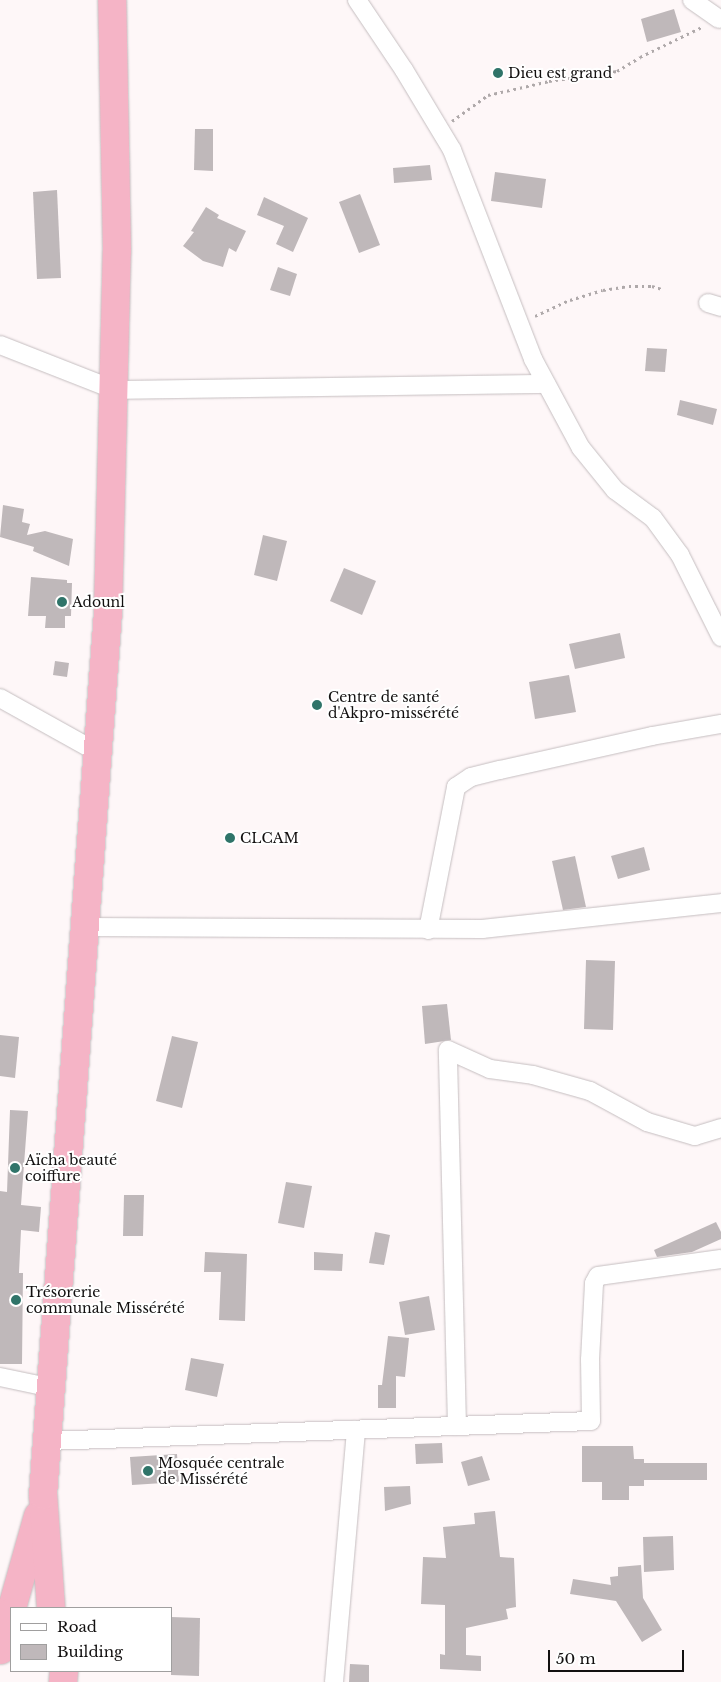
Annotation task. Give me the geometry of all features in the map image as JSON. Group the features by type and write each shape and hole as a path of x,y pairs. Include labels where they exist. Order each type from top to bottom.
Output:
{"highway":[{"path":"51,1607 43,1495 108,611 117,251 112,0"},
{"path":"12,1607 43,1495"},
{"path":"4,1648 10,1617"}],"street":[{"path":"357,0 452,150 532,359 581,448 615,490 653,518 680,555 721,637"},
{"path":"692,0 719,19"},
{"path":"0,345 115,390 546,384"},
{"path":"0,698 99,753"},
{"path":"428,930 456,787 471,777 500,770 652,736 721,724"},
{"path":"86,927 482,929 721,903"},
{"path":"457,1426 448,1050 490,1069 533,1075 590,1091 648,1122 695,1136 721,1128"},
{"path":"48,1441 591,1421 590,1360 594,1283 598,1276 721,1259"},
{"path":"0,1377 52,1388"},
{"path":"334,1682 356,1430"}],"path":[{"path":"440,130 488,95 549,81 617,71 640,57 719,19"},
{"path":"518,323 570,300 603,290 629,286 652,286 662,289"}],"building":[{"path":"674,9 681,32 647,42 641,19"},
{"path":"195,129 213,129 213,171 194,170"},
{"path":"430,165 432,180 394,183 393,168"},
{"path":"495,172 546,179 542,208 491,201"},
{"path":"57,190 61,278 37,279 33,192"},
{"path":"360,194 380,245 359,253 339,202"},
{"path":"264,197 308,218 293,252 276,244 284,226 257,215"},
{"path":"206,207 219,215 217,218 246,231 236,252 229,248 223,267 203,261 183,246 194,232 191,231"},
{"path":"278,267 297,274 290,296 270,290"},
{"path":"647,348 667,349 665,372 645,371"},
{"path":"680,400 717,409 713,425 677,415"},
{"path":"3,505 24,509 22,522 30,524 27,535 45,531 73,539 69,566 33,551 34,547 0,537"},
{"path":"263,535 287,541 277,581 254,575"},
{"path":"344,568 376,581 362,615 330,601"},
{"path":"31,577 67,580 67,583 72,583 71,616 65,616 65,628 45,628 46,616 28,616"},
{"path":"620,633 625,658 575,669 569,644"},
{"path":"55,661 69,663 67,677 53,675"},
{"path":"569,675 576,712 535,719 529,682"},
{"path":"644,847 650,870 618,879 611,856"},
{"path":"575,856 586,907 563,910 552,861"},
{"path":"586,960 615,961 613,1030 584,1029"},
{"path":"447,1004 451,1040 425,1044 422,1006"},
{"path":"0,1035 19,1037 15,1078 0,1076"},
{"path":"172,1036 198,1042 182,1108 156,1101"},
{"path":"10,1110 28,1111 21,1205 41,1207 39,1232 21,1230 19,1273 23,1273 22,1364 0,1364 0,1191 7,1192"},
{"path":"286,1182 312,1186 304,1228 278,1223"},
{"path":"124,1195 144,1195 143,1236 123,1236"},
{"path":"716,1222 721,1232 721,1239 692,1252 657,1257 654,1250"},
{"path":"375,1232 390,1235 384,1265 369,1263"},
{"path":"205,1252 247,1254 245,1321 219,1320 221,1272 204,1272"},
{"path":"314,1252 343,1254 342,1271 314,1270"},
{"path":"429,1296 435,1330 405,1335 399,1302"},
{"path":"388,1336 409,1338 405,1377 396,1376 396,1408 378,1408 378,1385 382,1385"},
{"path":"191,1358 224,1364 217,1397 185,1390"},
{"path":"442,1443 443,1463 416,1464 415,1444"},
{"path":"582,1446 633,1446 634,1459 644,1459 644,1463 707,1463 707,1480 644,1480 644,1486 629,1486 629,1500 602,1500 602,1482 582,1482"},
{"path":"177,1454 179,1482 132,1485 130,1457"},
{"path":"482,1456 490,1480 468,1486 461,1462"},
{"path":"410,1486 411,1504 385,1511 384,1487"},
{"path":"495,1511 500,1557 514,1558 516,1607 506,1609 508,1619 466,1628 466,1655 481,1656 481,1671 440,1669 440,1654 445,1655 445,1605 421,1604 423,1557 446,1558 443,1527 475,1524 474,1513"},
{"path":"673,1536 674,1570 644,1572 643,1537"},
{"path":"641,1565 643,1598 662,1630 642,1642 616,1601 570,1594 573,1579 611,1585 610,1577 618,1576 618,1567"},
{"path":"172,1617 200,1618 199,1676 171,1675"},
{"path":"350,1664 369,1665 369,1682 349,1682"}],"place":[{"name":"Dieu est grand","path":"498,73"},
{"name":"Adounl","path":"62,602"},
{"name":"Centre de santé d'Akpro-missérété","path":"317,705"},
{"name":"CLCAM","path":"230,838"},
{"name":"Aïcha beauté coiffure","path":"15,1168"},
{"name":"Trésorerie communale Missérété","path":"16,1300"},
{"name":"Mosquée centrale de Missérété","path":"148,1471"}]}
